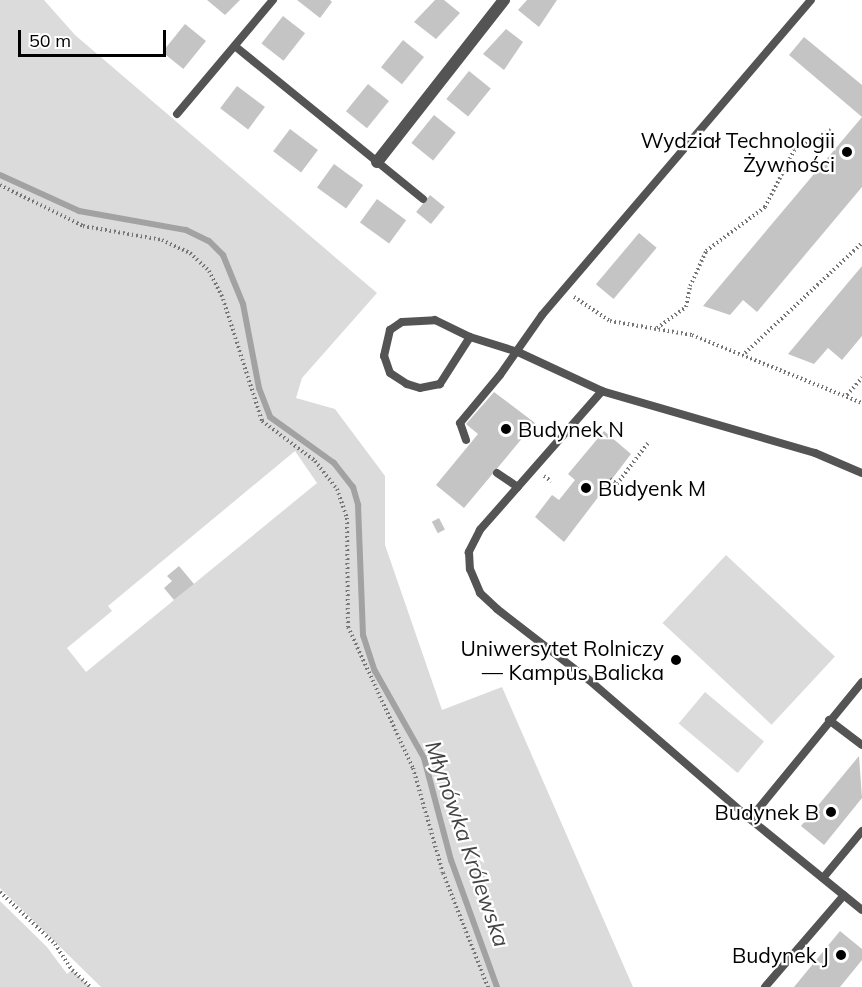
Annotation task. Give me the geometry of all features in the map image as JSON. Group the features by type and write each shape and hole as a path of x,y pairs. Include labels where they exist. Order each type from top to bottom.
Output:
{"street":[{"path":"377,162 504,0"}],"lane":[{"path":"177,114 236,47 273,0"},
{"path":"466,440 460,423 518,352 542,315 811,0"},
{"path":"236,47 423,199"},
{"path":"470,337 440,384 420,388 407,384 390,373 384,356 390,330 402,322 435,320 470,337 518,352 602,391 815,453 862,473"},
{"path":"602,391 480,530 469,552 470,569 480,593 589,680 750,819 862,910"},
{"path":"496,473 518,487"},
{"path":"750,819 862,682"},
{"path":"829,720 862,744"},
{"path":"823,878 862,831"},
{"path":"765,987 844,895"}],"path":[{"path":"657,328 686,307 690,286 706,251 765,207 794,150 831,130"},
{"path":"0,185 83,226 162,240 190,253 209,270 223,299 262,421 315,461 337,489 347,518 348,627 413,768 443,873 488,987"},
{"path":"745,353 862,243"},
{"path":"566,299 577,297 610,321 657,328 745,353 862,403"},
{"path":"847,395 862,378"},
{"path":"610,479 616,484 648,443"},
{"path":"0,892 55,944 72,970 90,987"}],"shaded area":[{"path":"0,0 44,0 75,35 377,293 302,378 296,398 335,409 385,476 385,545 442,710 502,687 633,987 101,987 0,888","holes":["295,451 317,483 86,672 67,648 112,611 108,606"]},
{"path":"726,555 835,657 772,725 663,623"},
{"path":"705,692 764,741 738,773 679,723"},
{"path":"0,901 47,947 67,974 72,970 90,987 0,987"}],"building":[{"path":"207,0 240,0 225,15"},
{"path":"297,0 330,0 332,2 320,18"},
{"path":"435,0 444,0 460,13 436,39 414,22"},
{"path":"527,0 557,0 539,27 518,10"},
{"path":"283,16 305,33 284,61 261,44"},
{"path":"185,24 206,41 183,69 162,52"},
{"path":"506,29 523,42 504,70 483,54"},
{"path":"804,37 862,85 862,117 789,55"},
{"path":"403,40 424,57 402,84 381,67"},
{"path":"469,71 491,89 468,117 446,99"},
{"path":"368,84 389,101 367,128 346,111"},
{"path":"237,86 265,107 248,129 220,108"},
{"path":"434,115 456,133 433,161 411,143"},
{"name":"Wydział Technologii Żywności","path":"862,117 862,187 757,312 743,300 730,315 703,306"},
{"path":"290,129 318,150 301,172 273,151"},
{"path":"334,164 363,185 346,209 317,187"},
{"path":"430,195 445,207 431,224 416,212"},
{"path":"377,199 406,220 389,244 360,222"},
{"path":"639,233 657,248 614,299 596,284"},
{"path":"862,266 862,336 842,360 828,348 814,364 788,354"},
{"path":"494,392 535,423 464,508 436,485 478,434 466,424"},
{"name":"Budyenk M","path":"604,431 631,454 564,542 535,517 552,495 559,500 575,480 568,474"},
{"path":"439,518 445,530 438,533 432,522"},
{"path":"179,566 194,584 174,600 164,588 172,581 167,576"},
{"name":"Budynek B","path":"859,756 862,798 824,845 801,826"},
{"name":"Budynek J","path":"840,931 862,949 862,960 840,987 794,987"}],"waterway":[{"name":"Młynówka Królewska","path":"0,175 79,211 186,230 209,241 223,255 243,304 259,388 270,417 334,463 353,487 358,505 363,635 375,671 424,758 451,860 497,987"}],"place":[{"name":"Wydział Technologii Żywności","path":"847,152"},
{"name":"Budynek N","path":"506,429"},
{"name":"Budyenk M","path":"586,488"},
{"name":"Uniwersytet Rolniczy — Kampus Balicka","path":"676,660"},
{"name":"Budynek B","path":"831,812"},
{"name":"Budynek J","path":"841,955"}]}
